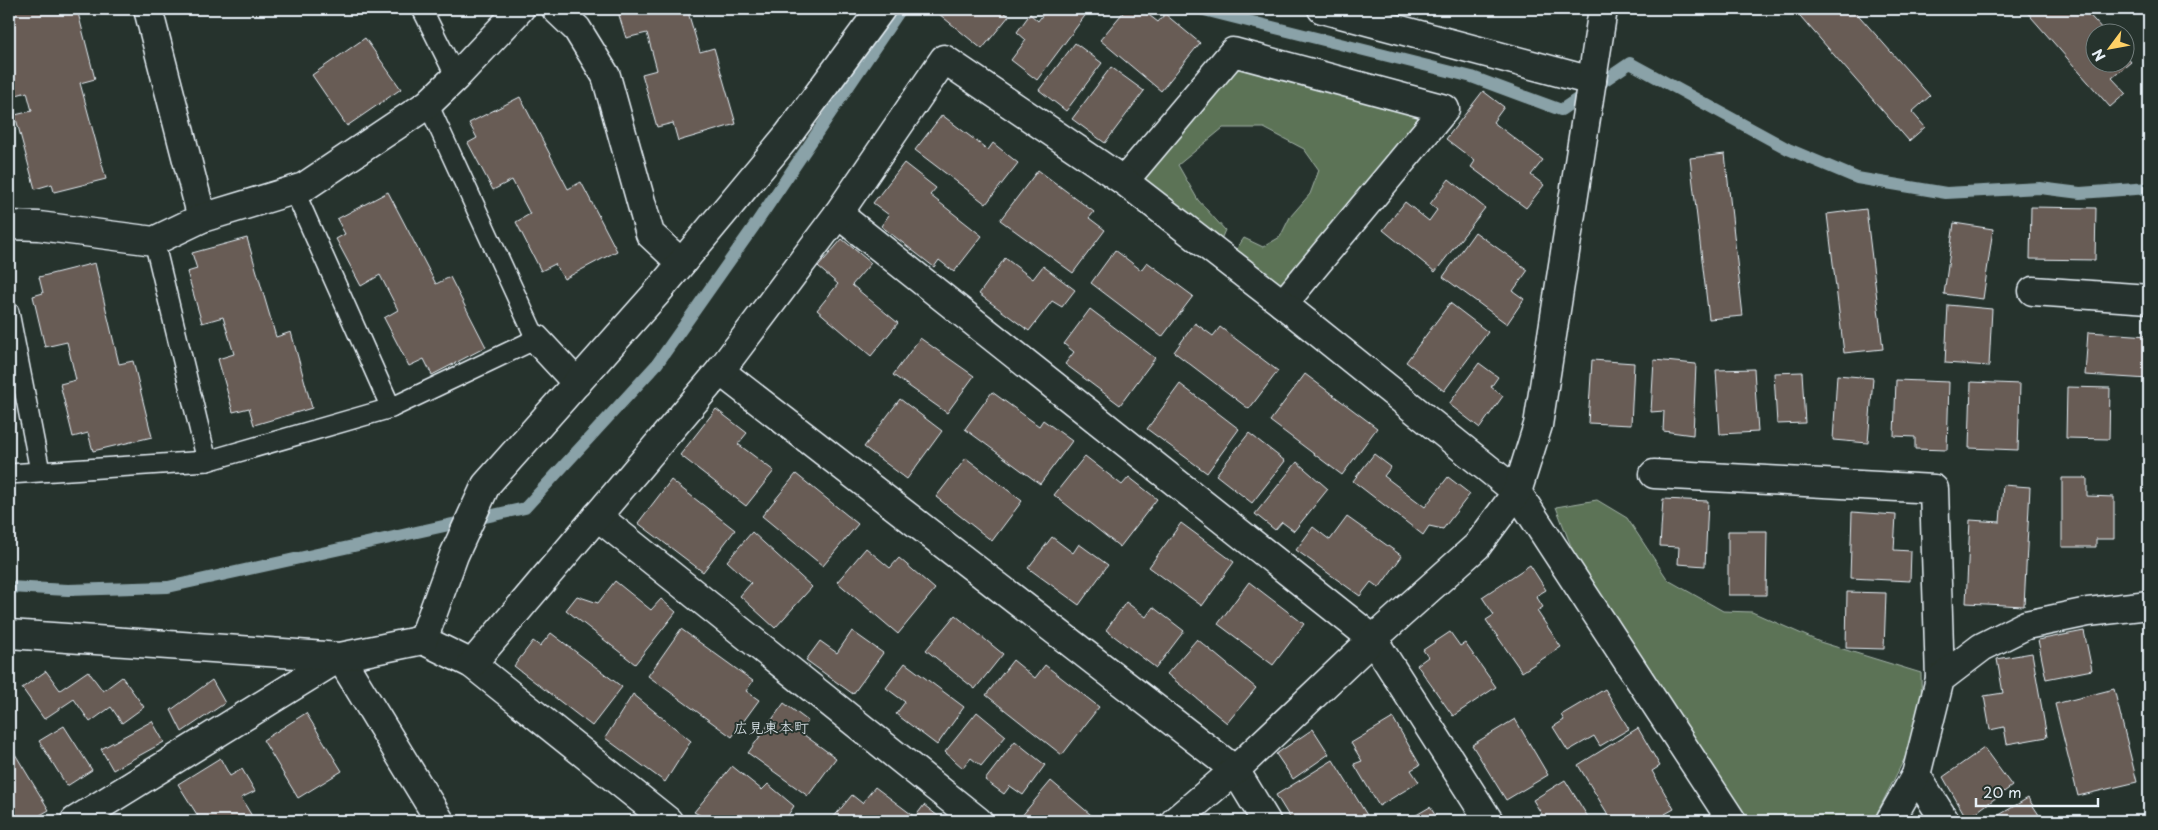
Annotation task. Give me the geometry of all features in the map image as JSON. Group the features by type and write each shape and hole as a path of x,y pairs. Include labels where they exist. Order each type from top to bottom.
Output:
{"street":[{"path":"148,9 202,218"},
{"path":"9,225 39,226 154,241 202,218 304,187 428,104 520,9"},
{"path":"556,9 577,29 606,76 650,234 681,263"},
{"path":"423,640 454,555 486,485 681,263 788,134 881,9"},
{"path":"1322,9 1592,81"},
{"path":"1175,821 1235,770 1373,639 1477,546 1517,492 1538,425 1603,9"},
{"path":"1124,181 1233,52 1445,109 1283,304"},
{"path":"472,664 720,371 838,214 944,59 1124,181 1283,304 1517,492 1732,821"},
{"path":"838,214 1373,639 1489,821"},
{"path":"2033,291 2149,299"},
{"path":"536,339 577,383"},
{"path":"720,371 1235,770 1266,821"},
{"path":"1654,474 1934,489 1940,679 1916,775 1890,821"},
{"path":"597,516 978,821"},
{"path":"1940,679 1982,647 2026,625 2088,612 2149,605"},
{"path":"9,634 340,657 423,640 472,664 668,821"},
{"path":"75,821 340,657"},
{"path":"340,657 440,821"},
{"path":"1916,775 1945,821"}],"lane":[{"path":"422,9 456,77"},
{"path":"9,474 207,461 391,408 536,339 428,104"},
{"path":"294,190 391,408"},
{"path":"154,241 207,461"},
{"path":"9,312 40,471"}],"green space":[{"path":"1236,65 1425,111 1281,293 1231,257 1244,238 1263,247 1280,237 1290,217 1310,194 1319,170 1304,149 1264,128 1223,128 1178,165 1198,200 1225,230 1219,244 1131,181"},
{"path":"1597,500 1627,518 1668,580 1723,611 1752,612 1820,642 1921,673 1922,724 1873,821 1745,821 1574,554 1556,507"}],"building":[{"path":"9,9 77,9 95,79 80,83 106,179 54,192 52,184 35,189 15,115 32,111 27,92 13,96 9,82"},
{"path":"617,9 687,9 700,52 714,48 736,124 678,141 673,123 657,127 642,74 657,70 647,33 626,38"},
{"path":"943,9 1000,9 1009,16 982,49 939,14"},
{"path":"1047,9 1090,9 1037,80 1011,60 1026,40 1017,32 1030,14 1038,21"},
{"path":"1126,9 1141,9 1158,22 1165,14 1200,43 1161,91 1100,40"},
{"path":"1794,9 1853,9 1930,96 1912,112 1925,127 1909,141"},
{"path":"2024,9 2084,9 2096,22 2086,22 2086,72 2119,72 2112,78 2126,93 2110,107"},
{"path":"365,38 401,89 347,126 312,75"},
{"path":"1075,43 1102,63 1066,111 1039,90"},
{"path":"1111,67 1144,91 1105,143 1072,119"},
{"path":"1483,91 1504,107 1493,122 1543,160 1531,175 1544,185 1526,208 1471,167 1475,161 1446,139"},
{"path":"520,97 568,189 581,182 617,251 564,279 555,264 541,271 516,222 530,214 512,180 493,190 468,143 477,138 469,123"},
{"path":"942,115 988,150 993,143 1018,163 986,204 915,150"},
{"path":"1725,154 1743,316 1709,319 1690,158"},
{"path":"904,163 936,188 930,195 982,236 954,272 939,260 934,267 881,226 889,215 873,203"},
{"path":"1038,170 1094,212 1089,218 1105,230 1073,273 1000,220"},
{"path":"1449,179 1485,208 1435,272 1383,230 1405,202 1429,221 1437,210 1430,204"},
{"path":"388,192 436,284 450,277 486,347 432,375 424,359 409,366 384,318 398,310 380,275 361,286 336,239 345,234 337,219"},
{"path":"2031,207 2096,208 2095,260 2030,259"},
{"path":"1866,209 1883,349 1844,353 1827,214"},
{"path":"1954,223 1993,229 1983,299 1944,294"},
{"path":"1475,232 1528,270 1513,291 1524,299 1507,324 1443,277"},
{"path":"247,238 276,337 291,332 312,408 254,425 249,408 233,412 218,359 234,354 223,317 202,323 187,272 197,269 192,253"},
{"path":"842,239 871,263 852,285 898,323 871,356 817,310 838,284 818,267"},
{"path":"1115,250 1141,270 1147,262 1193,296 1162,337 1091,283"},
{"path":"1005,258 1033,279 1043,266 1075,290 1062,307 1052,301 1029,331 979,294"},
{"path":"95,263 119,364 133,361 152,437 93,451 88,433 73,437 60,384 76,380 67,342 45,347 33,296 43,293 39,277"},
{"path":"1450,303 1488,332 1444,391 1406,362"},
{"path":"1948,305 1992,309 1989,366 1945,363"},
{"path":"1090,309 1155,358 1120,405 1065,364 1074,352 1064,344"},
{"path":"1195,323 1213,336 1220,327 1278,371 1249,409 1174,352"},
{"path":"2088,332 2149,336 2149,379 2085,375"},
{"path":"920,338 974,376 947,413 893,375"},
{"path":"1592,360 1634,363 1631,425 1588,423"},
{"path":"1654,360 1696,364 1693,435 1663,431 1664,411 1651,412"},
{"path":"1479,363 1498,377 1491,387 1503,396 1480,428 1449,404"},
{"path":"1754,369 1758,432 1720,434 1716,370"},
{"path":"1802,372 1805,423 1777,424 1774,373"},
{"path":"1305,374 1377,428 1342,475 1270,421"},
{"path":"1837,375 1873,378 1868,443 1833,440"},
{"path":"1896,380 1949,382 1947,450 1915,449 1915,437 1894,436"},
{"path":"1971,382 2020,384 2018,450 1969,448"},
{"path":"1180,384 1239,429 1207,473 1147,429"},
{"path":"2067,387 2110,388 2109,439 2066,438"},
{"path":"992,392 1039,426 1043,420 1072,441 1040,484 965,429"},
{"path":"900,399 942,431 907,479 864,447"},
{"path":"716,409 747,433 738,444 774,471 746,506 680,455"},
{"path":"1249,433 1285,461 1252,503 1216,475"},
{"path":"1374,454 1391,467 1384,476 1425,507 1448,477 1470,494 1443,529 1429,526 1423,535 1353,481"},
{"path":"1085,456 1122,485 1129,477 1157,499 1120,547 1054,495"},
{"path":"966,458 1022,501 992,541 936,497"},
{"path":"1297,462 1328,489 1294,531 1282,522 1275,530 1255,514"},
{"path":"796,474 858,524 823,566 762,516"},
{"path":"2062,478 2087,478 2087,496 2114,497 2114,539 2096,539 2096,547 2062,547"},
{"path":"671,480 735,530 703,572 638,523"},
{"path":"2003,485 2030,487 2024,606 1966,603 1970,520 2000,522"},
{"path":"1663,499 1708,501 1705,566 1678,564 1679,547 1660,546"},
{"path":"1852,512 1896,515 1894,550 1911,551 1910,581 1850,578"},
{"path":"1347,517 1402,556 1379,588 1371,582 1360,596 1296,550 1313,527 1330,540"},
{"path":"1181,523 1234,562 1202,606 1149,567"},
{"path":"1728,531 1767,531 1766,595 1728,595"},
{"path":"752,532 812,587 775,628 740,596 751,583 727,561"},
{"path":"1052,537 1073,553 1079,544 1108,565 1079,605 1028,568"},
{"path":"866,548 890,568 899,558 935,589 898,634 837,582"},
{"path":"1530,565 1546,590 1536,596 1543,607 1537,611 1561,647 1522,672 1486,620 1494,615 1482,597"},
{"path":"615,581 651,610 661,599 676,612 635,664 566,610 577,596 598,603"},
{"path":"1249,582 1304,624 1273,665 1218,624"},
{"path":"1847,592 1886,593 1884,649 1846,648"},
{"path":"1126,602 1146,617 1153,607 1184,631 1156,668 1106,630"},
{"path":"955,615 1003,654 975,689 926,650"},
{"path":"681,629 753,681 746,691 759,700 732,737 648,676"},
{"path":"852,631 883,653 853,694 806,660 820,641 837,653"},
{"path":"2084,631 2092,670 2046,679 2038,640"},
{"path":"1450,632 1460,646 1465,643 1496,687 1453,716 1417,665 1428,657 1423,650"},
{"path":"551,633 622,687 592,726 514,666 533,641 540,646"},
{"path":"1197,639 1256,688 1227,723 1167,674"},
{"path":"2032,653 2047,737 2007,744 2004,727 1990,730 1984,696 2003,693 1997,659"},
{"path":"1013,660 1035,678 1045,665 1099,707 1062,755 986,695"},
{"path":"905,663 964,707 937,745 896,714 905,702 886,688"},
{"path":"46,671 60,690 88,671 103,691 122,677 144,707 122,723 111,707 90,722 74,699 44,719 22,688"},
{"path":"212,680 225,703 182,732 171,710"},
{"path":"1605,689 1629,729 1600,746 1594,736 1568,751 1553,727 1564,720 1561,715"},
{"path":"2114,689 2137,782 2078,796 2055,704"},
{"path":"633,694 691,741 665,782 605,738"},
{"path":"784,703 808,721 800,732 836,758 808,796 748,753"},
{"path":"977,712 1006,736 981,766 971,758 963,768 945,752"},
{"path":"306,713 342,771 298,798 263,740"},
{"path":"1393,718 1420,765 1411,770 1419,782 1379,806 1354,764 1362,761 1351,743"},
{"path":"1515,719 1548,775 1506,800 1472,745"},
{"path":"152,721 164,742 113,770 101,749"},
{"path":"64,726 92,770 67,786 39,741"},
{"path":"1638,728 1660,766 1652,771 1674,809 1665,814 1670,821 1612,821 1578,765"},
{"path":"1313,729 1329,754 1293,779 1276,754"},
{"path":"1015,741 1045,765 1023,795 1010,786 1004,794 985,780"},
{"path":"1984,748 2012,786 1967,819 1943,777"},
{"path":"12,749 49,810 30,821 9,821 9,751"},
{"path":"220,758 230,776 242,769 255,791 241,798 255,821 201,821 178,784"},
{"path":"1333,760 1370,820 1292,821 1276,795"},
{"path":"732,766 762,790 768,784 794,806 784,821 711,821 694,812"},
{"path":"1565,780 1588,817 1582,821 1546,821 1533,800"},
{"path":"1051,781 1097,820 1024,821 1020,818"},
{"path":"875,787 915,817 924,805 943,820 837,821 833,818 852,795 862,803"},
{"path":"2028,798 2043,821 1989,821"},
{"path":"1430,807 1439,821 1406,821"}],"waterway":[{"path":"9,587 68,590 168,587 525,508 657,364 757,222 901,9"},
{"path":"1200,9 1472,77 1561,110 1630,63 1788,149 1857,178 1946,193 2040,188 2080,193 2149,188"}],"district":[{"name":"広見東本町","path":"771,726"}]}
